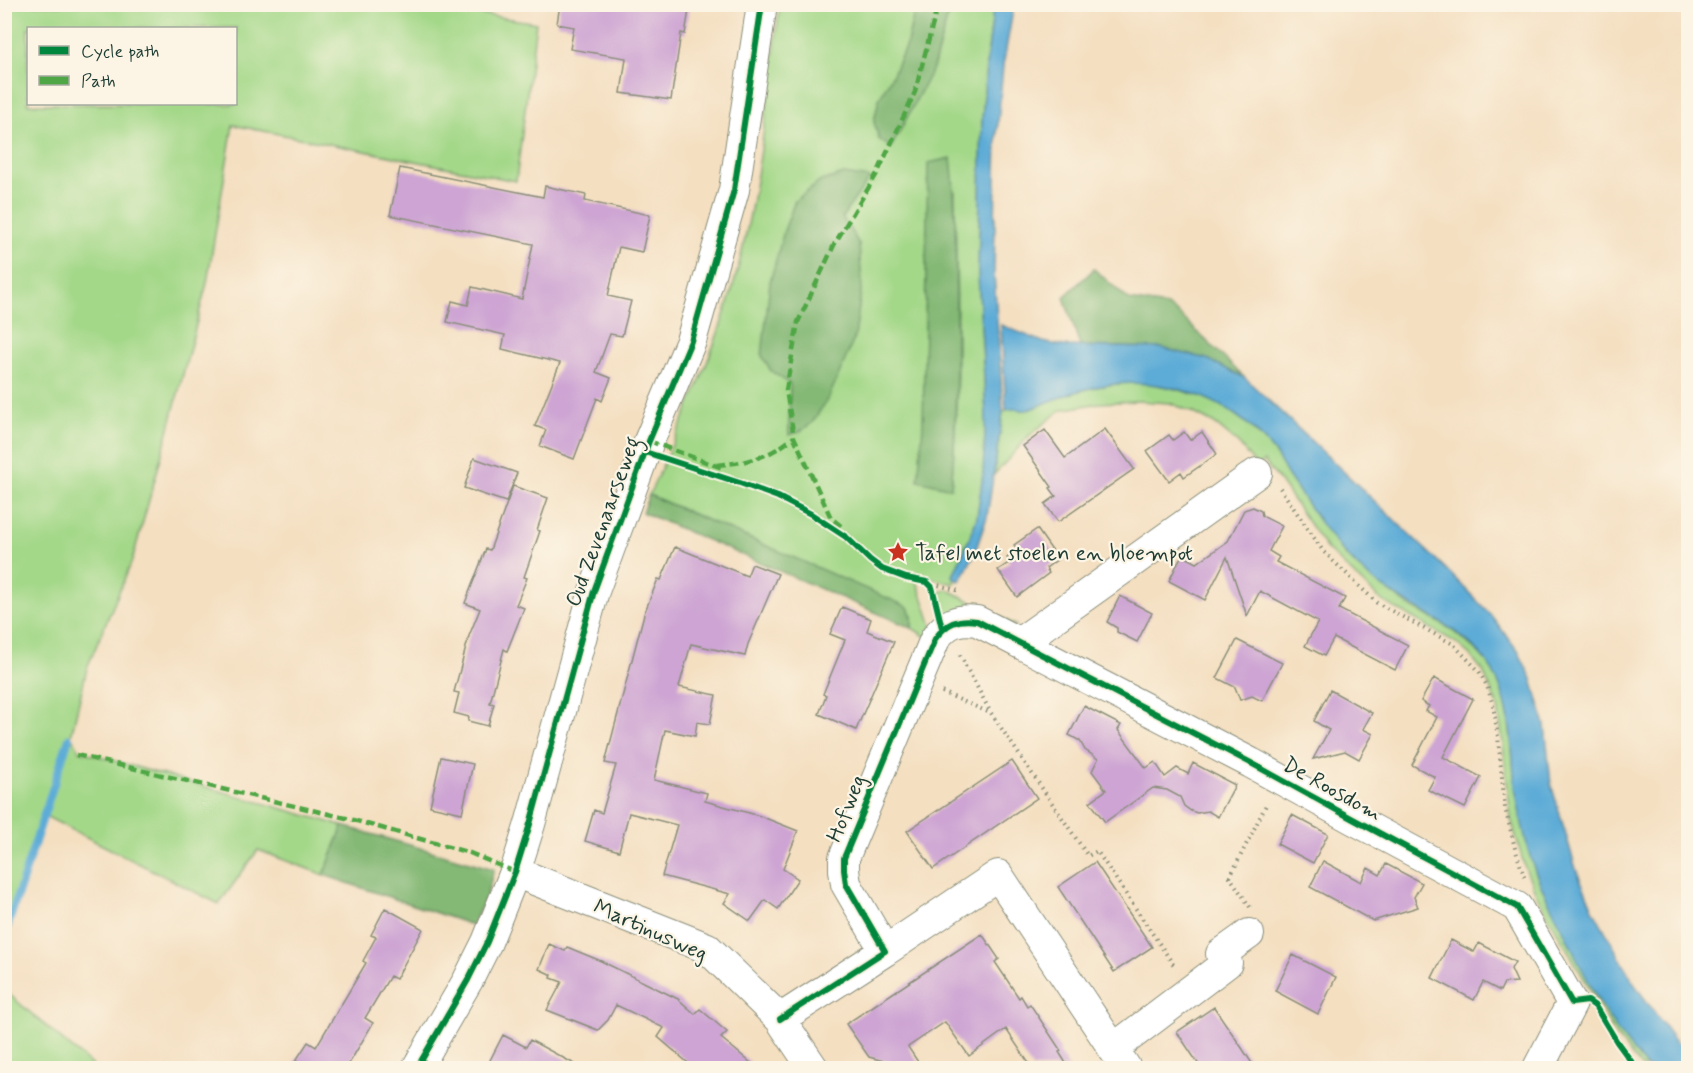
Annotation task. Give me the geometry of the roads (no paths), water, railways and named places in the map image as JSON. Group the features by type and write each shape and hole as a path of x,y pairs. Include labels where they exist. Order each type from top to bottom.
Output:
{"street":[{"name":"Oud Zevenaarseweg","path":"417,1068 468,980 487,942 515,872 594,591 649,441 691,340 734,190 762,4"},
{"path":"1019,643 1257,473"},
{"name":"De Roosdom","path":"942,628 956,622 977,621 1279,778 1517,907 1572,1003 1538,1068"},
{"name":"Hofweg","path":"885,951 846,885 844,858 917,680 942,628"},
{"name":"Martinusweg","path":"515,872 707,948 780,1019 813,1068"},
{"path":"780,1019 998,875 1120,1059 1190,990 1227,963 1221,954 1249,934"}],"water":[{"path":"994,5 1014,5 1003,66 997,134 994,273 1003,412 987,517 974,555 959,581 953,576 977,517 983,474 986,413 978,273 982,122"},
{"path":"1001,325 1043,342 1064,346 1161,348 1207,359 1245,378 1444,567 1490,614 1518,651 1532,679 1545,725 1551,784 1576,869 1593,909 1635,985 1688,1059 1688,1068 1647,1068 1615,1027 1581,967 1543,890 1531,859 1516,795 1510,727 1504,698 1499,683 1481,654 1451,629 1383,588 1356,565 1324,528 1270,447 1253,429 1214,402 1168,387 1120,384 1079,391 1027,410 1006,410"}],"waterway":[{"path":"4,937 69,738"}],"place":[{"name":"Tafel met stoelen en bloempot","path":"898,552"}]}
